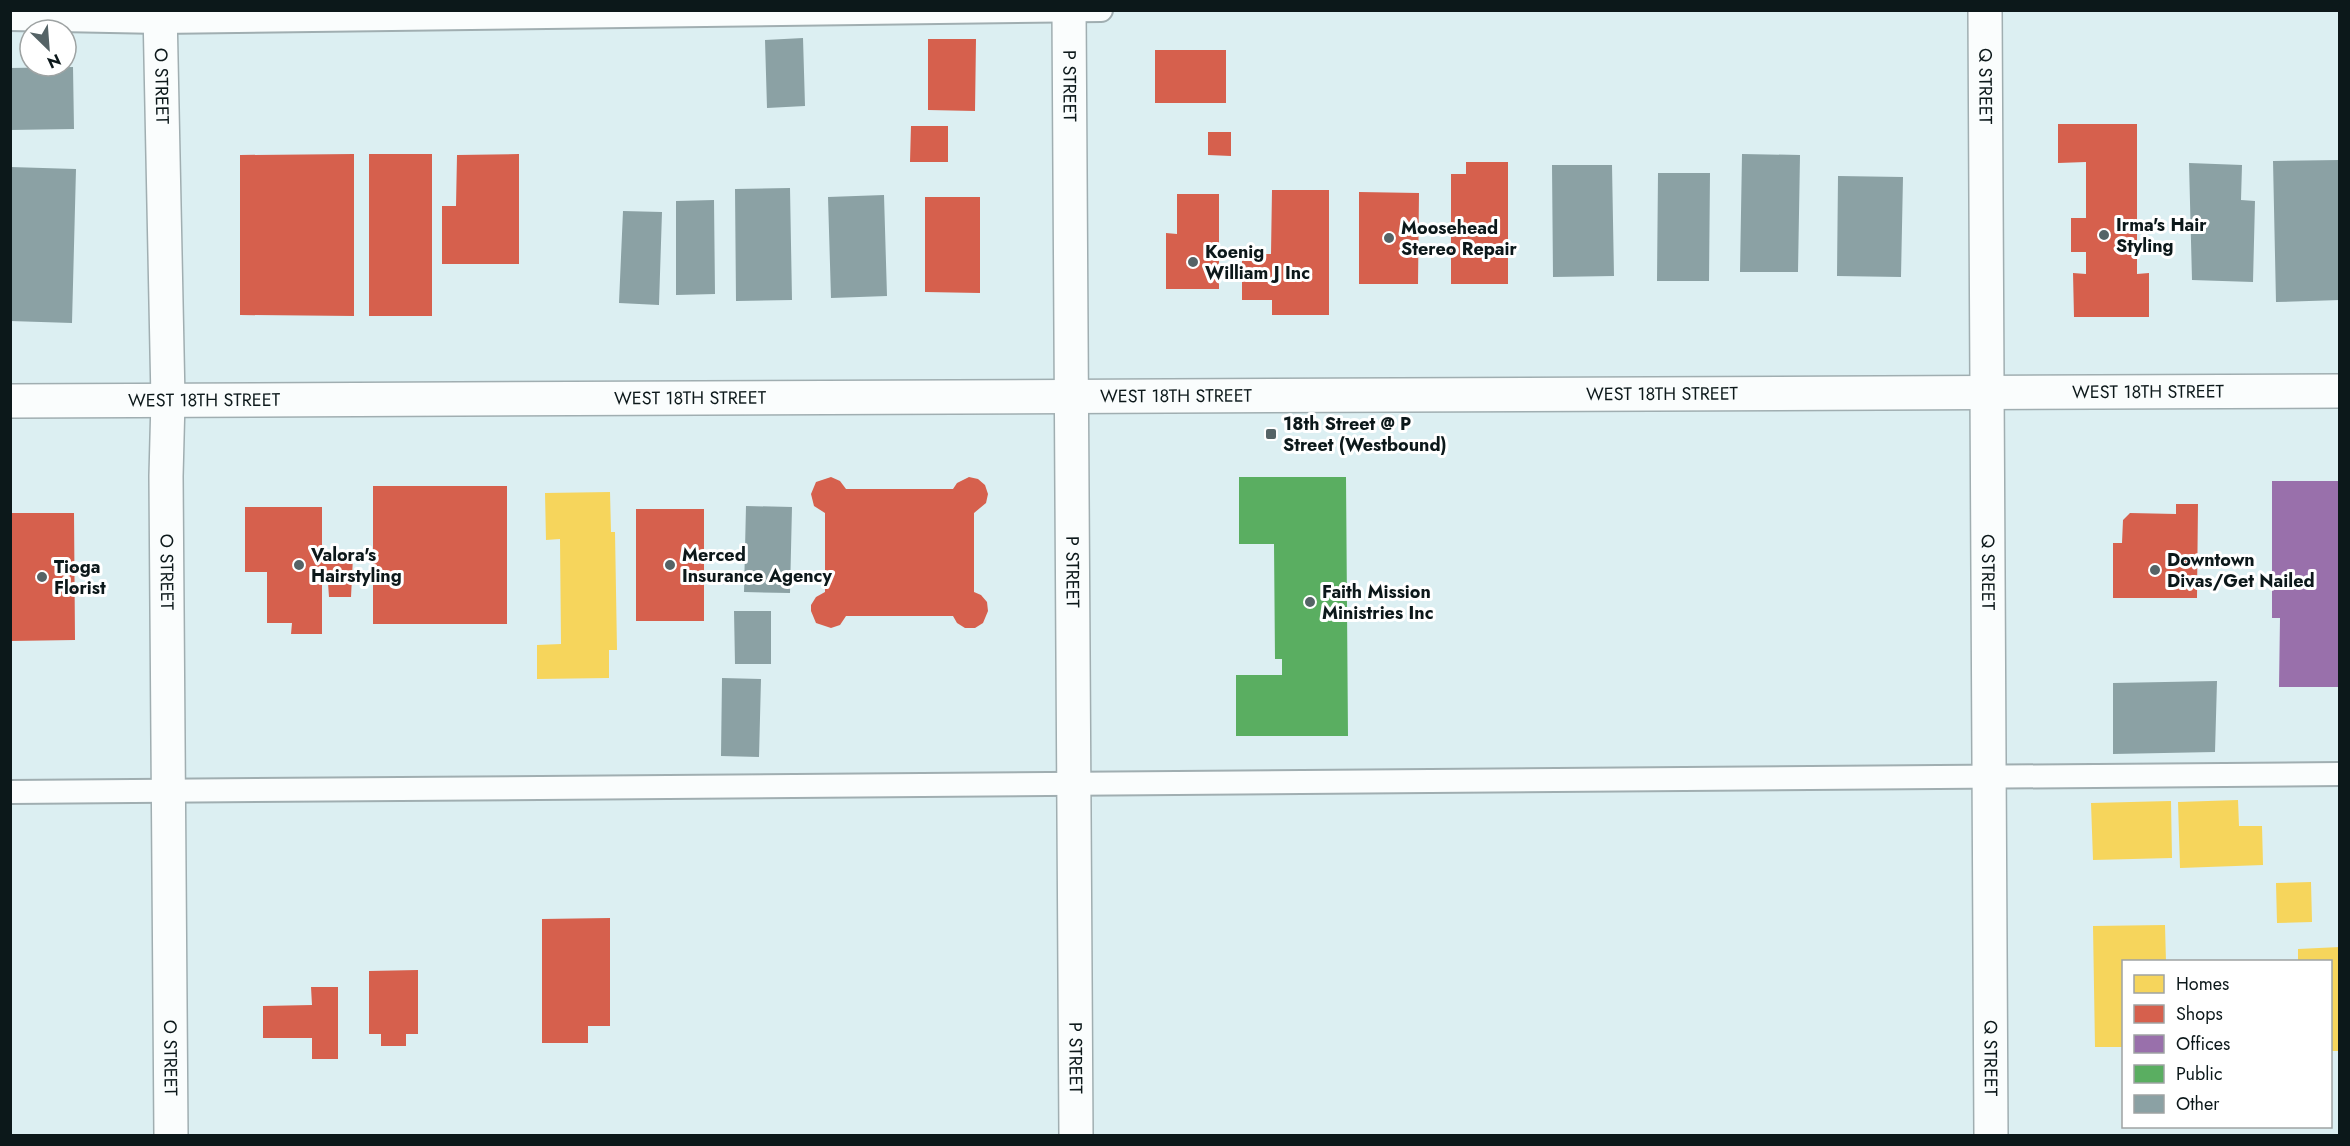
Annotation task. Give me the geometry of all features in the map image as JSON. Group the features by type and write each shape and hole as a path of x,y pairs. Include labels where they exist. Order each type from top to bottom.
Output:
{"street":[{"name":"Q STREET","path":"1985,10 1991,1136"},
{"name":"P STREET","path":"1069,11 1076,1136"},
{"name":"O STREET","path":"160,16 168,400 166,488 171,1136"},
{"name":"WEST 18TH STREET","path":"10,401 2340,391"}],"lane":[{"path":"10,20 160,16 1101,10"},
{"path":"10,792 2340,774"}],"building: Homes":[{"path":"610,492 611,532 615,532 617,650 609,650 609,678 537,679 537,645 561,644 560,539 546,540 545,493"},
{"path":"2238,800 2239,826 2262,826 2263,865 2180,868 2178,802"},
{"path":"2171,801 2172,858 2093,860 2091,803"},
{"path":"2311,882 2312,922 2277,923 2276,883"},
{"path":"2165,925 2166,960 2122,960 2122,1047 2095,1047 2093,926"},
{"path":"2340,947 2340,1051 2332,1051 2332,960 2298,960 2298,949"}],"building: Shops":[{"path":"928,39 976,39 975,111 928,110"},
{"path":"1155,50 1226,50 1226,103 1155,103"},
{"name":"Irma's Hair Styling","path":"2058,124 2137,124 2137,274 2149,273 2149,317 2074,317 2073,273 2086,274 2086,252 2071,252 2071,218 2086,218 2086,162 2058,163"},
{"path":"911,126 948,126 948,162 910,162"},
{"path":"1208,132 1231,132 1231,156 1208,155"},
{"path":"354,154 354,316 240,315 240,155"},
{"path":"369,154 432,154 432,316 369,316"},
{"path":"519,154 519,264 442,264 442,206 456,206 457,155"},
{"path":"1466,162 1508,162 1508,284 1451,284 1451,174 1466,174"},
{"path":"1272,190 1329,190 1329,315 1272,315 1272,300 1242,300 1242,254 1271,254"},
{"name":"Moosehead Stereo Repair","path":"1359,192 1419,193 1418,284 1359,284"},
{"name":"Koenig William J Inc","path":"1177,194 1219,194 1219,289 1166,289 1166,233 1177,234"},
{"path":"925,197 980,197 980,293 925,292"},
{"path":"831,477 840,481 846,489 953,489 957,483 969,477 978,479 985,485 988,494 986,503 974,513 974,592 981,595 987,602 988,611 983,623 975,628 965,628 957,623 953,616 846,616 840,625 831,628 816,623 811,605 816,597 825,592 825,513 814,506 811,494 816,482"},
{"path":"373,486 507,486 507,624 373,624"},
{"name":"Downtown Divas/Get Nailed","path":"2176,504 2198,504 2197,598 2113,598 2113,543 2122,543 2123,520 2130,513 2176,514"},
{"name":"Valora's Hairstyling","path":"245,507 322,507 322,557 353,557 351,597 329,597 328,583 322,584 322,634 291,634 292,623 267,623 267,572 245,572"},
{"name":"Merced Insurance Agency","path":"636,509 704,509 704,621 636,621"},
{"name":"Tioga Florist","path":"10,513 74,513 75,640 10,641"},
{"path":"610,918 610,1026 588,1026 588,1043 542,1043 542,919"},
{"path":"418,970 418,1034 406,1034 406,1046 381,1046 381,1034 369,1034 369,971"},
{"path":"311,987 338,987 338,1059 312,1059 312,1038 263,1038 263,1006 312,1005"}],"building: Offices":[{"path":"2272,481 2340,481 2340,687 2279,687 2280,618 2272,618"}],"building: Public":[{"name":"Faith Mission Ministries Inc","path":"1239,477 1346,477 1348,736 1236,736 1236,675 1282,675 1282,659 1275,659 1274,544 1239,544"}],"building: Other":[{"path":"803,38 805,106 767,108 765,40"},
{"path":"10,68 18,68 18,78 73,78 74,129 10,130"},
{"path":"1742,154 1800,155 1798,272 1740,272"},
{"path":"2340,160 2340,300 2276,302 2273,161"},
{"path":"2189,163 2242,165 2241,200 2255,201 2253,282 2192,280"},
{"path":"1552,165 1612,165 1614,276 1553,277"},
{"path":"10,167 76,169 72,323 10,321"},
{"path":"1658,173 1710,173 1709,281 1657,281"},
{"path":"1838,176 1903,177 1901,277 1837,276"},
{"path":"790,188 792,300 736,301 735,189"},
{"path":"884,195 887,296 831,298 828,197"},
{"path":"714,200 715,294 676,295 676,201"},
{"path":"623,211 662,212 659,305 619,303"},
{"path":"746,506 792,507 790,593 744,592"},
{"path":"734,611 771,611 771,664 735,664"},
{"path":"722,678 761,679 759,757 721,756"},
{"path":"2217,681 2215,752 2113,754 2113,683"}],"place":[{"name":"Irma's Hair Styling","path":"2104,235"},
{"name":"Moosehead Stereo Repair","path":"1389,238"},
{"name":"Koenig William J Inc","path":"1193,262"},
{"name":"18th Street @ P Street (Westbound)","path":"1271,434"},
{"name":"Valora's Hairstyling","path":"299,565"},
{"name":"Merced Insurance Agency","path":"670,565"},
{"name":"Downtown Divas/Get Nailed","path":"2155,570"},
{"name":"Tioga Florist","path":"42,577"},
{"name":"Faith Mission Ministries Inc","path":"1310,602"}]}
